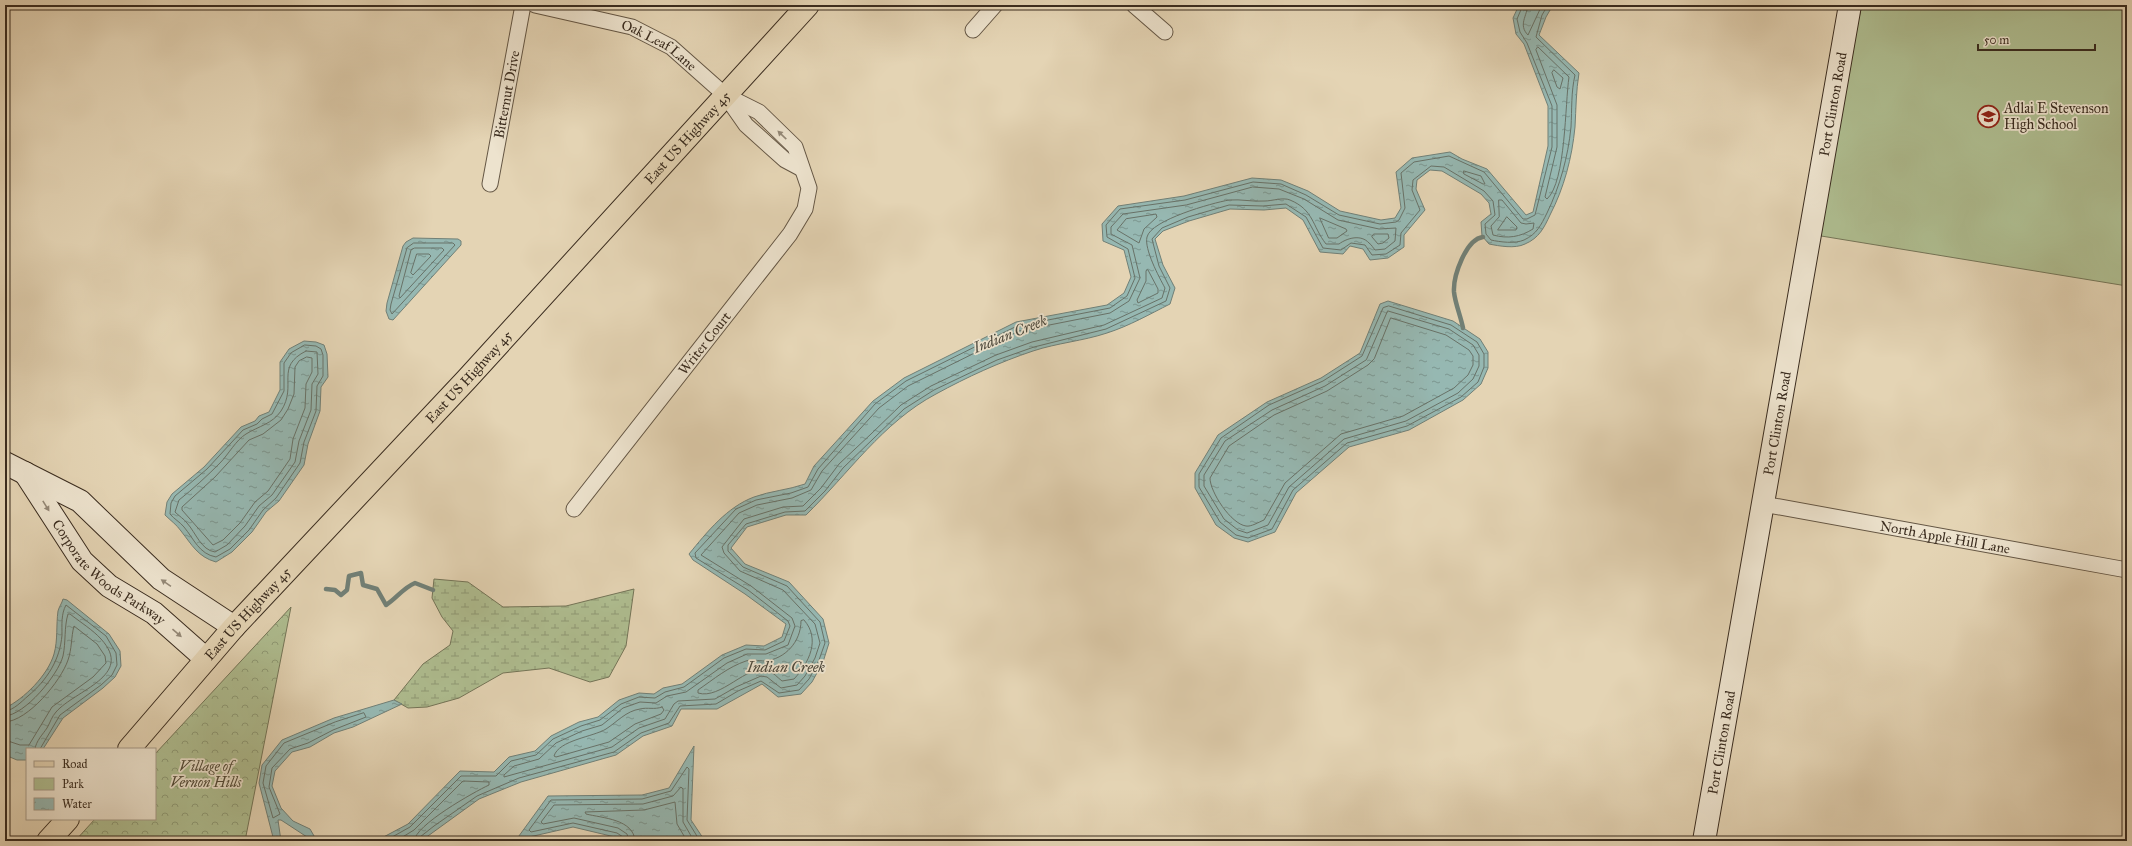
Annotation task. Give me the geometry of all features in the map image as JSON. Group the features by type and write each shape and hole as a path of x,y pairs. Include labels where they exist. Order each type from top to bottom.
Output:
{"main road":[{"name":"East US Highway 45","path":"130,748 234,627 467,379 808,5"},
{"path":"48,841 67,820"}],"street":[{"name":"Bitternut Drive","path":"490,184 523,5"},
{"name":"Oak Leaf Lane","path":"535,5 632,27 671,47 725,95"},
{"path":"973,30 995,5"},
{"path":"1134,5 1165,32"},
{"name":"Port Clinton Road","path":"1704,841 1850,5"},
{"name":"Writer Court","path":"574,509 790,234 805,209 809,188 800,168 785,160 746,125 725,95"},
{"name":"Corporate Woods Parkway","path":"5,463 80,501 161,579 234,627"},
{"name":"Corporate Woods Parkway","path":"25,473 82,561 109,586 154,613 206,659"},
{"name":"North Apple Hill Lane","path":"1763,504 2127,570"}],"green space":[{"name":"Adlai E Stevenson High School","path":"1862,5 2127,5 2127,286 1809,234"},
{"path":"434,579 468,582 503,607 566,606 634,589 626,646 609,677 590,682 549,668 503,673 459,698 427,707 408,708 394,700 423,664 450,645 453,631 442,617 432,598"},
{"name":"Village of Vernon Hills","path":"291,607 245,841 75,841 94,820 156,820 156,753"}],"water":[{"name":"Indian Creek","path":"1519,5 1553,5 1546,17 1539,35 1579,73 1574,139 1567,172 1548,220 1540,232 1530,242 1521,246 1507,247 1489,244 1482,236 1481,222 1491,214 1489,203 1481,194 1442,171 1430,170 1417,180 1416,189 1425,210 1404,235 1404,247 1388,258 1370,260 1363,249 1350,246 1343,254 1320,252 1303,220 1286,208 1264,210 1230,209 1189,221 1163,231 1155,239 1163,265 1175,288 1170,304 1139,320 1098,336 1051,346 1021,355 972,376 936,394 899,419 867,450 806,515 786,515 747,527 731,548 745,564 789,582 823,619 829,643 823,662 812,682 801,694 778,697 762,684 717,709 681,709 672,726 643,736 616,755 521,782 479,799 421,841 376,841 408,824 460,771 494,772 509,757 535,751 551,736 579,722 598,717 619,700 639,693 654,694 663,688 682,684 722,655 746,645 764,646 782,637 786,624 745,594 693,560 689,554 718,521 744,501 760,495 805,484 814,466 873,401 904,378 1016,322 1107,305 1124,293 1131,277 1124,250 1103,241 1102,224 1118,206 1184,196 1252,178 1281,180 1308,191 1340,211 1381,220 1395,218 1401,208 1396,172 1412,158 1450,152 1462,159 1487,169 1526,215 1533,212 1548,146 1548,106 1524,44 1516,34 1513,18"},
{"path":"413,238 458,239 461,241 461,245 393,320 389,319 386,311 387,303 403,246 406,242"},
{"path":"1388,301 1453,321 1480,339 1488,352 1488,368 1481,384 1463,400 1409,430 1349,447 1296,493 1275,532 1248,542 1234,538 1216,525 1195,488 1195,473 1218,435 1267,402 1321,378 1360,353 1380,304"},
{"path":"304,341 316,342 324,345 327,354 328,377 321,387 320,411 308,444 304,465 279,501 266,512 252,532 232,552 216,562 210,560 196,550 178,527 165,515 167,502 172,494 204,467 241,427 255,421 259,416 269,412 280,390 280,362 289,349"},
{"path":"63,599 67,600 109,634 120,651 121,666 115,677 103,688 63,718 44,748 26,748 26,760 17,760 5,755 5,708 20,699 34,686 51,662 56,643 58,611"},
{"path":"394,700 402,704 353,727 334,733 310,747 292,752 275,771 272,786 281,808 293,821 310,829 317,841 309,841 307,837 281,820 278,820 281,841 274,841 259,783 262,765 282,740 334,718"},
{"path":"694,746 691,820 705,841 623,841 615,837 573,827 516,840 548,796 642,795 669,788"}],"waterway":[{"path":"1463,328 1454,292 1454,285 1458,268 1466,251 1477,239 1483,237"},
{"path":"326,589 335,590 341,595 347,590 349,576 361,573 363,585 377,589 386,605 415,583 433,590"}],"place":[{"name":"Adlai E Stevenson High School","path":"1988,116"}]}
